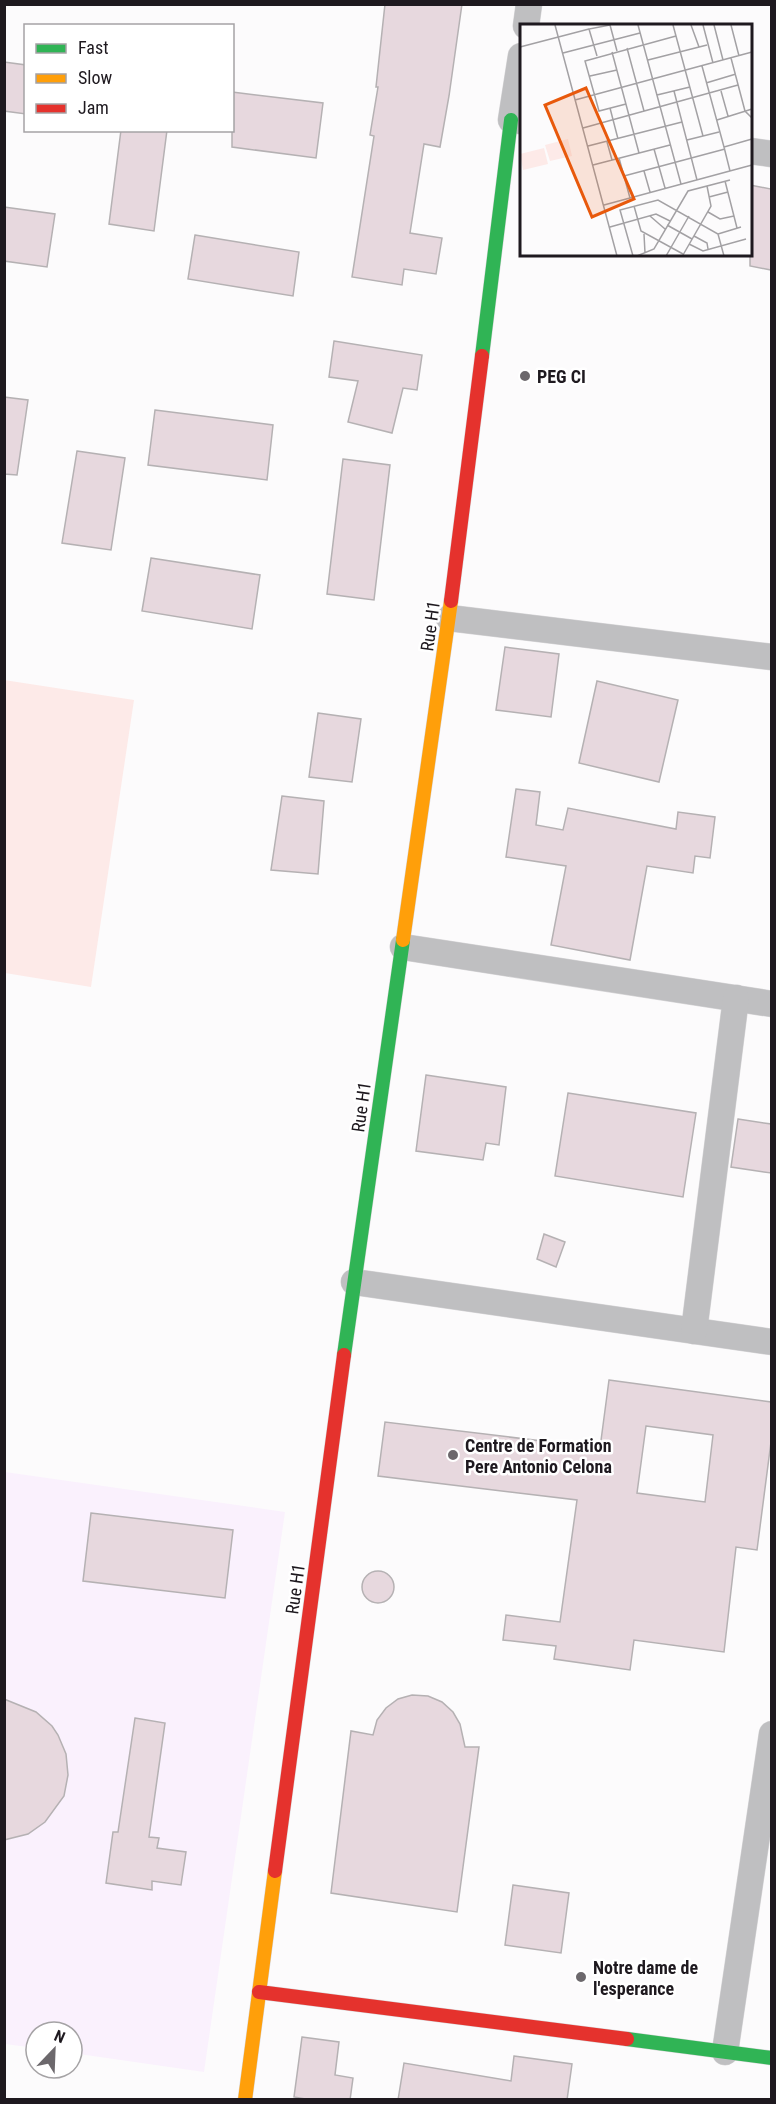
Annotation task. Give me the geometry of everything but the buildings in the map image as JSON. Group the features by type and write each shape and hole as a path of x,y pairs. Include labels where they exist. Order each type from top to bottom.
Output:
{"street":[{"path":"526,24 529,4"},
{"path":"516,120 520,69"},
{"name":"Rue H1","path":"245,2100 354,1282 449,618 516,120"},
{"path":"752,151 771,154"},
{"path":"449,618 771,657"},
{"path":"403,947 771,1004"},
{"path":"694,1330 736,998"},
{"path":"354,1282 771,1342"},
{"path":"725,2052 771,1734"},
{"path":"259,1992 771,2058"}],"shaded area":[{"path":"4,680 134,700 91,987 5,973"},
{"path":"5,1472 285,1512 204,2072 84,2055 84,2020 24,2020 24,2046 5,2044"}],"traffic: fast":[{"path":"482,356 511,120"},
{"path":"344,1355 403,940"},
{"path":"627,2039 772,2058"}],"traffic: slow":[{"path":"403,940 451,601"},
{"path":"245,2100 275,1871"}],"traffic: jam":[{"path":"451,601 482,356"},
{"path":"275,1871 344,1355"},
{"path":"259,1992 627,2039"}],"place":[{"name":"PEG CI","path":"525,376"},
{"name":"Centre de Formation Pere Antonio Celona","path":"453,1455"},
{"name":"Notre dame de l'esperance","path":"581,1977"}]}
